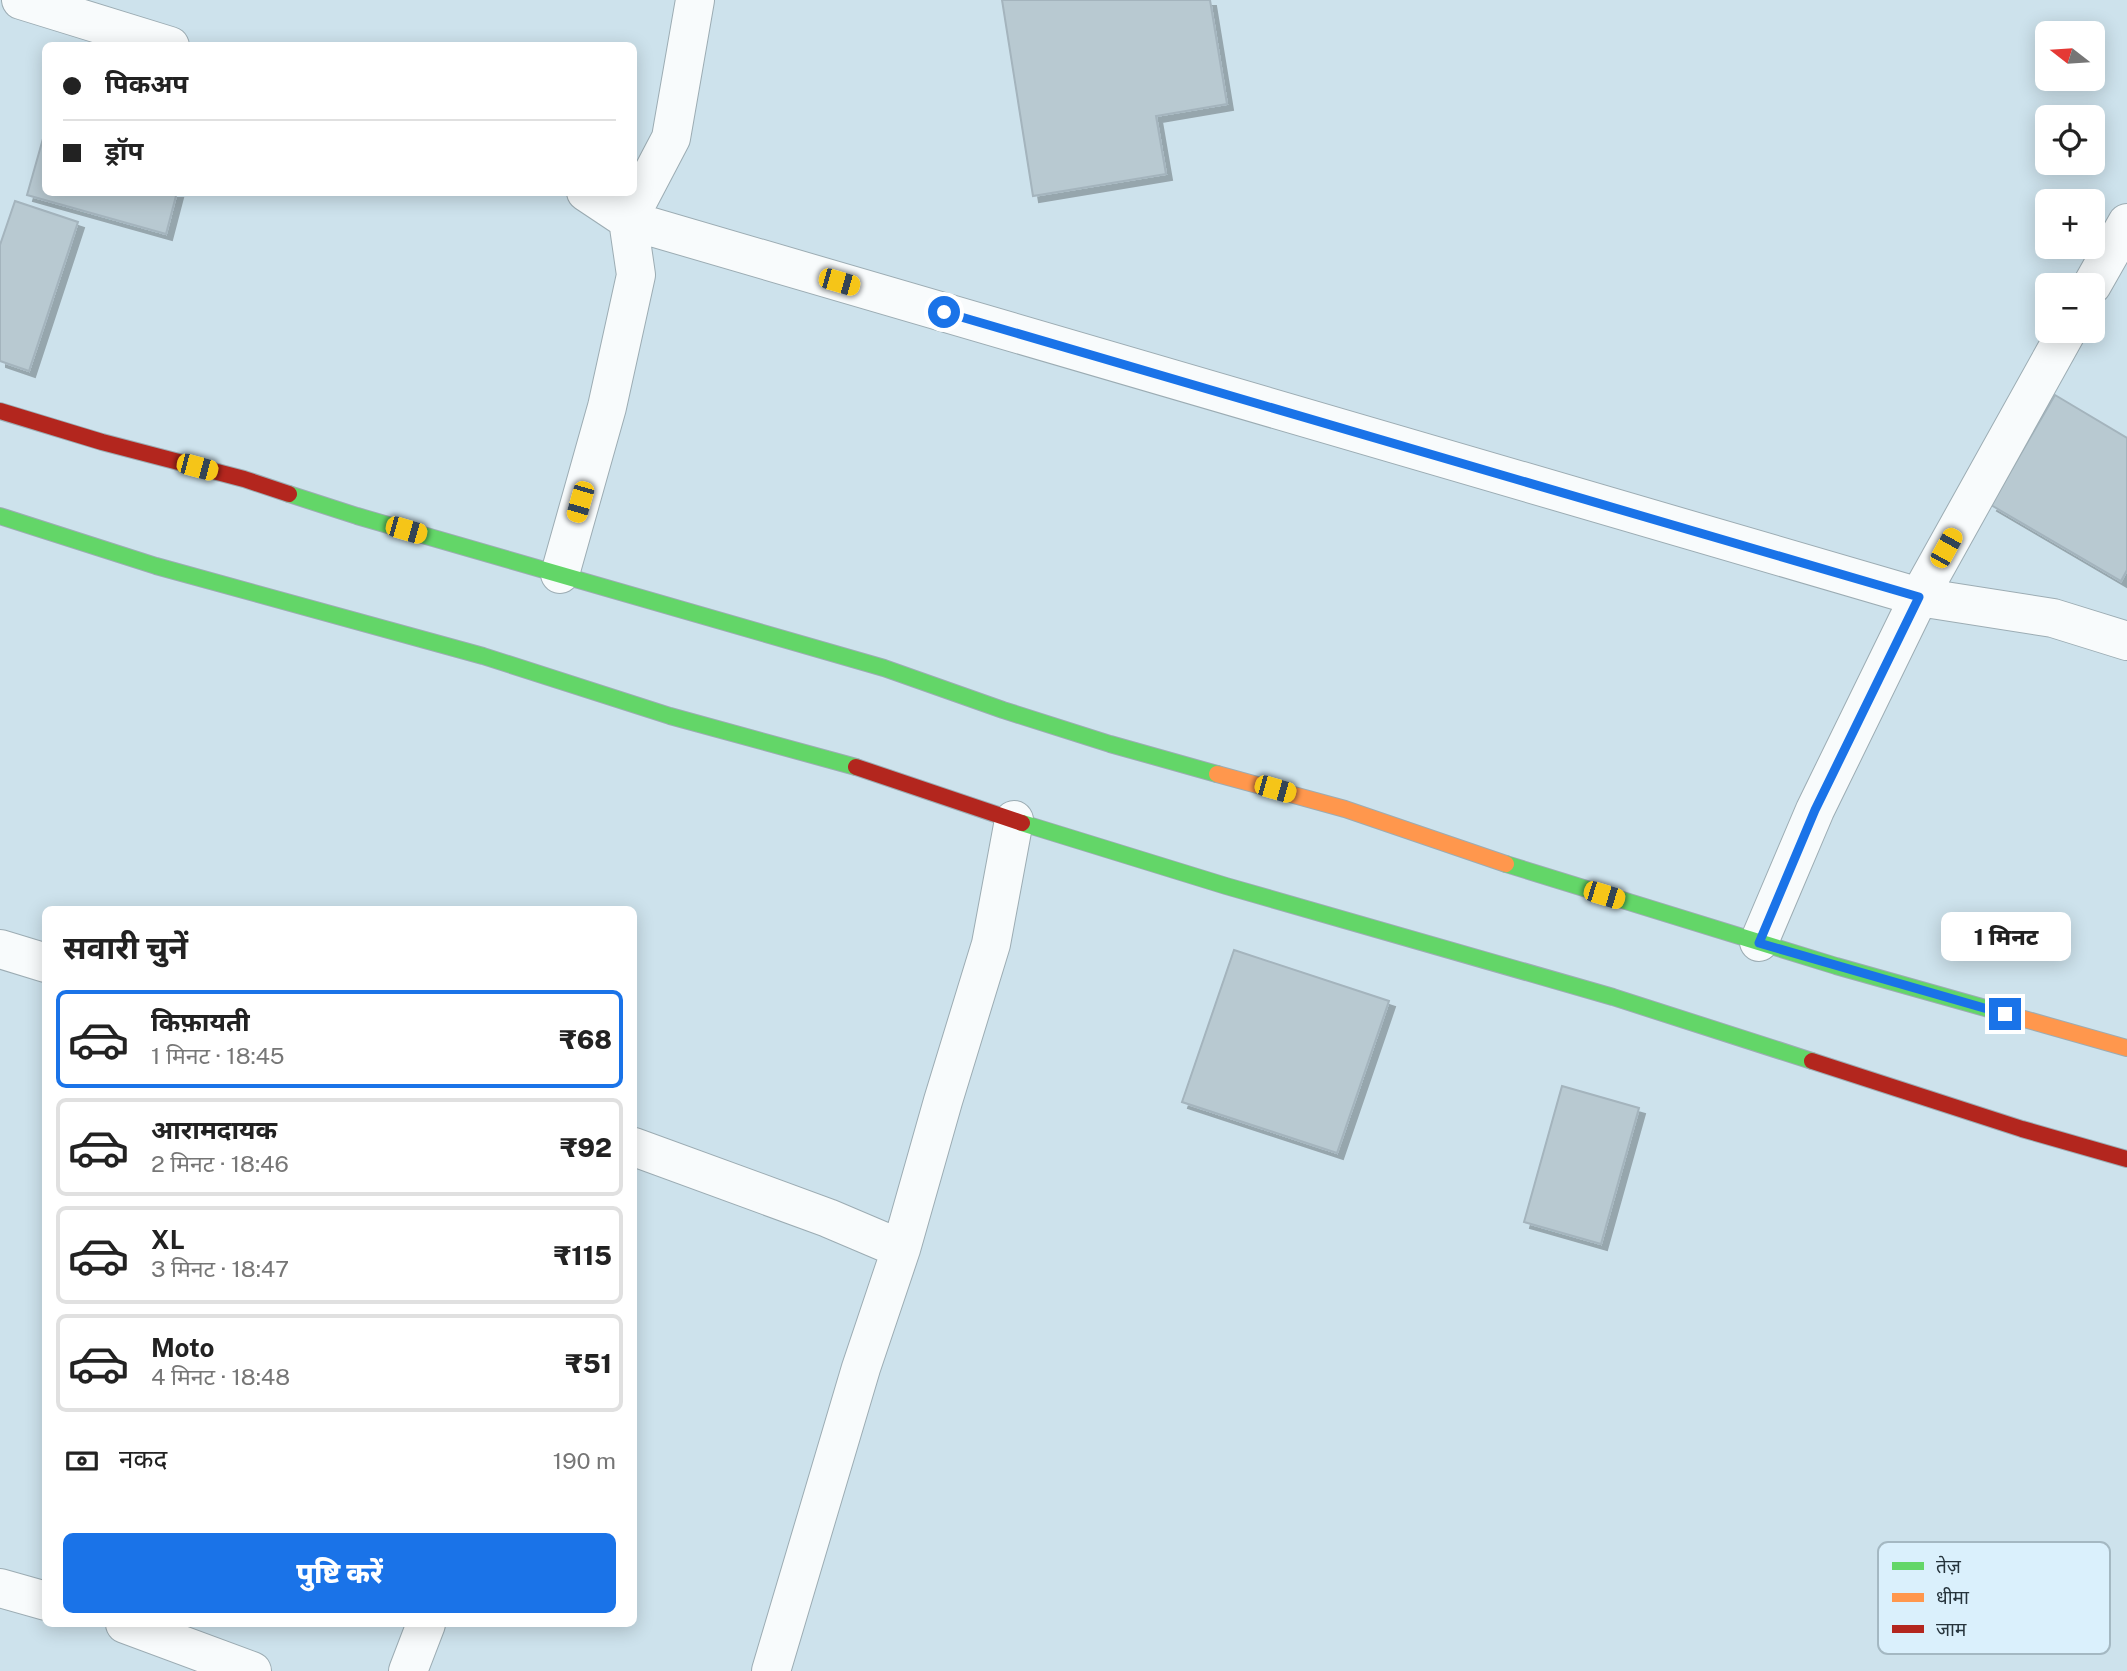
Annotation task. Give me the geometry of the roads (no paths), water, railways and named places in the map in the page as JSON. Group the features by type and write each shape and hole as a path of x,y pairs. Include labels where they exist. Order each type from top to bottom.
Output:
{"street":[{"path":"21,0 157,42"},
{"path":"560,574 607,407 636,275 628,220 671,138 695,0"},
{"path":"592,196 628,220 1919,597 2053,618 2127,641"},
{"path":"2099,273 2127,223"},
{"path":"1759,943 1815,810 1919,597 2060,343"},
{"path":"0,411 103,442 244,479 357,516 884,668 1110,744 1345,808 1552,879 1759,943 2127,1048"},
{"path":"0,516 156,566 483,656 670,716 855,767 1226,886 1614,997 2022,1129 2127,1159"},
{"path":"771,1671 861,1368 901,1249 991,944 1014,820"},
{"path":"0,949 42,962"},
{"path":"637,1148 828,1218 901,1249"},
{"path":"0,1588 42,1600"},
{"path":"133,1627 252,1671"},
{"path":"408,1671 425,1627"}]}
